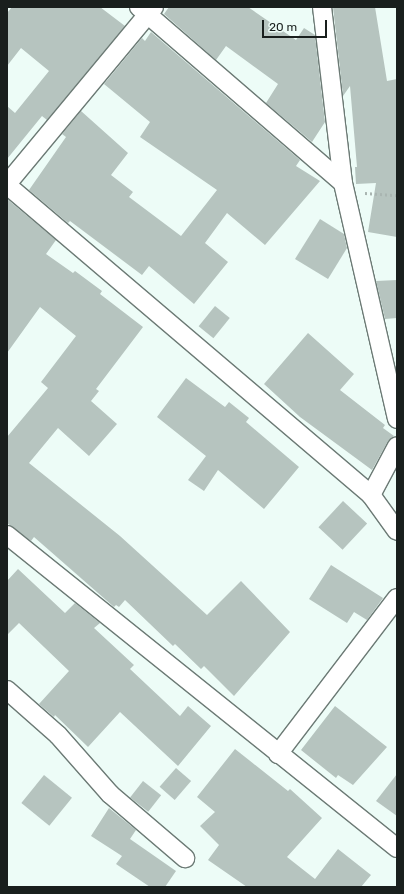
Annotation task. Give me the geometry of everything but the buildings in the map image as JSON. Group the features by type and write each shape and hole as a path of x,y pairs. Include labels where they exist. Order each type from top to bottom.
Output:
{"street":[{"path":"322,7 342,183 373,306 397,419"},
{"path":"342,183 147,9 7,185 371,495 397,531"},
{"path":"371,495 397,446"},
{"path":"7,535 397,848"},
{"path":"278,754 397,598"},
{"path":"7,690 58,735 110,794 185,858"}],"path":[{"path":"342,183 364,192 397,194"}]}
